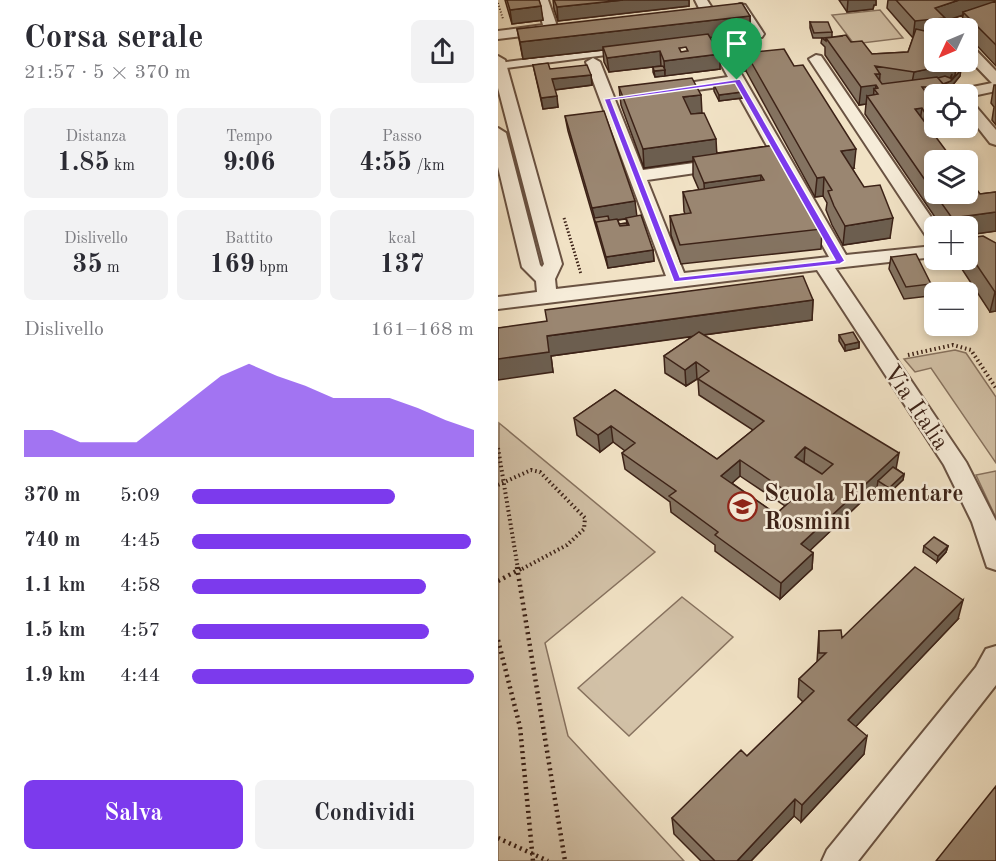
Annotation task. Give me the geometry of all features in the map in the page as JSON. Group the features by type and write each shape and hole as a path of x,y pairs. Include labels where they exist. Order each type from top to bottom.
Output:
{"street":[{"path":"498,35 524,32 533,37 560,30 542,0"},
{"path":"715,8 757,34"},
{"path":"969,18 996,9"},
{"path":"677,44 757,34"},
{"name":"Via Italia","path":"718,46 781,156 831,262 954,462 984,522 996,560"},
{"path":"546,287 553,264 499,63 631,50"},
{"path":"816,59 924,233"},
{"path":"978,61 996,80"},
{"path":"593,62 613,98 637,176 677,280"},
{"path":"654,92 737,80"},
{"path":"978,90 996,87"},
{"path":"978,118 996,140"},
{"path":"498,133 503,180 531,267 546,287"},
{"path":"758,159 781,156"},
{"path":"637,176 736,162"},
{"path":"503,180 528,176"},
{"path":"498,303 546,287 677,280 831,262 924,247"},
{"path":"838,861 986,676 996,658"}],"path":[{"path":"908,355 953,345 971,350 996,388"},
{"path":"498,448 501,483 565,861"},
{"path":"498,581 567,545 584,529 585,518 540,472 531,470 501,483"},
{"path":"498,640 520,727 533,858"},
{"path":"500,841 533,858 548,861"}],"shaded area":[{"path":"880,10 903,38 854,44 832,15"},
{"path":"955,350 966,353 996,397 996,463 931,368 915,372 904,359"},
{"path":"499,423 655,552 545,643 568,736 684,861 498,861"},
{"path":"996,471 996,518 976,475"},
{"path":"682,597 733,637 629,736 578,688"}],"building":[{"path":"507,0 539,0 541,6 510,10"},
{"path":"554,0 623,0 557,7"},
{"path":"896,0 959,0 935,8 945,18 924,18 924,20 915,21"},
{"path":"996,1 996,45 978,27 978,18 969,18 963,12"},
{"path":"742,3 750,16 520,42 517,29"},
{"path":"810,22 828,22 832,32 814,33"},
{"path":"916,29 924,31 924,70 914,72 875,66 880,74 875,74 882,84 937,77 943,84 924,84 922,87 924,111 922,108 915,109 924,121 924,138 937,138 946,150 924,150 924,179 867,96 878,94 874,89 878,88 876,85 861,87 826,38 846,35 851,42 862,41 872,54 908,52"},
{"path":"708,34 720,54 664,61 660,51 607,58 603,47","holes":["686,47 688,51 681,52 679,48"]},
{"path":"754,37 758,42 745,43 741,38"},
{"path":"784,49 794,66 803,65 856,149 841,151 864,187 880,185 893,218 845,226 828,191 832,190 824,177 817,178 746,53"},
{"path":"739,59 746,59 746,65 743,66"},
{"path":"548,63 550,69 587,65 591,75 552,79 557,96 541,98 533,65"},
{"path":"663,66 665,70 654,71 653,67"},
{"path":"952,74 951,81 943,84 938,78 945,76 950,78"},
{"path":"692,78 701,95 683,97 691,114 704,113 716,139 643,149 619,87"},
{"path":"736,82 742,92 719,95 714,85"},
{"path":"604,111 635,201 592,208 565,116"},
{"path":"776,145 822,229 680,245 670,216 691,213 683,192 764,180 761,175 704,183 693,157"},
{"path":"978,191 980,194 996,192 996,212 951,216 942,204 978,204"},
{"path":"641,215 653,250 606,257 596,222 617,219 620,226 629,225 626,218"},
{"path":"608,216 609,220 596,222 597,227 594,218"},
{"path":"983,236 996,243 996,292 978,267 978,237"},
{"path":"916,254 930,282 906,287 891,257"},
{"path":"803,276 813,300 547,336 549,352 498,359 498,328 547,321 545,310"},
{"path":"699,332 899,453 801,544 813,553 781,583 715,535 718,532 669,496 676,491 622,453 635,443 611,426 598,435 574,418 615,390 717,459 764,421 698,379 709,371 696,362 685,370 664,356","holes":["805,447 833,464 822,474 795,457","740,460 795,497 776,514 721,476"]},
{"path":"853,332 859,342 845,345 839,335"},
{"path":"893,467 904,474 889,488 878,481"},
{"path":"934,537 948,546 938,556 924,546"},
{"path":"915,567 963,600 848,720 867,736 802,805 795,799 737,861 715,861 672,818 741,750 747,756 814,691 799,679 826,653 819,653 819,631 841,630 842,638"},
{"path":"996,786 996,861 936,861"}],"place":[{"name":"Scuola Elementare Rosmini","path":"743,507"}],"route":[{"path":"737,80 840,261 677,280 607,99 737,80"}]}
